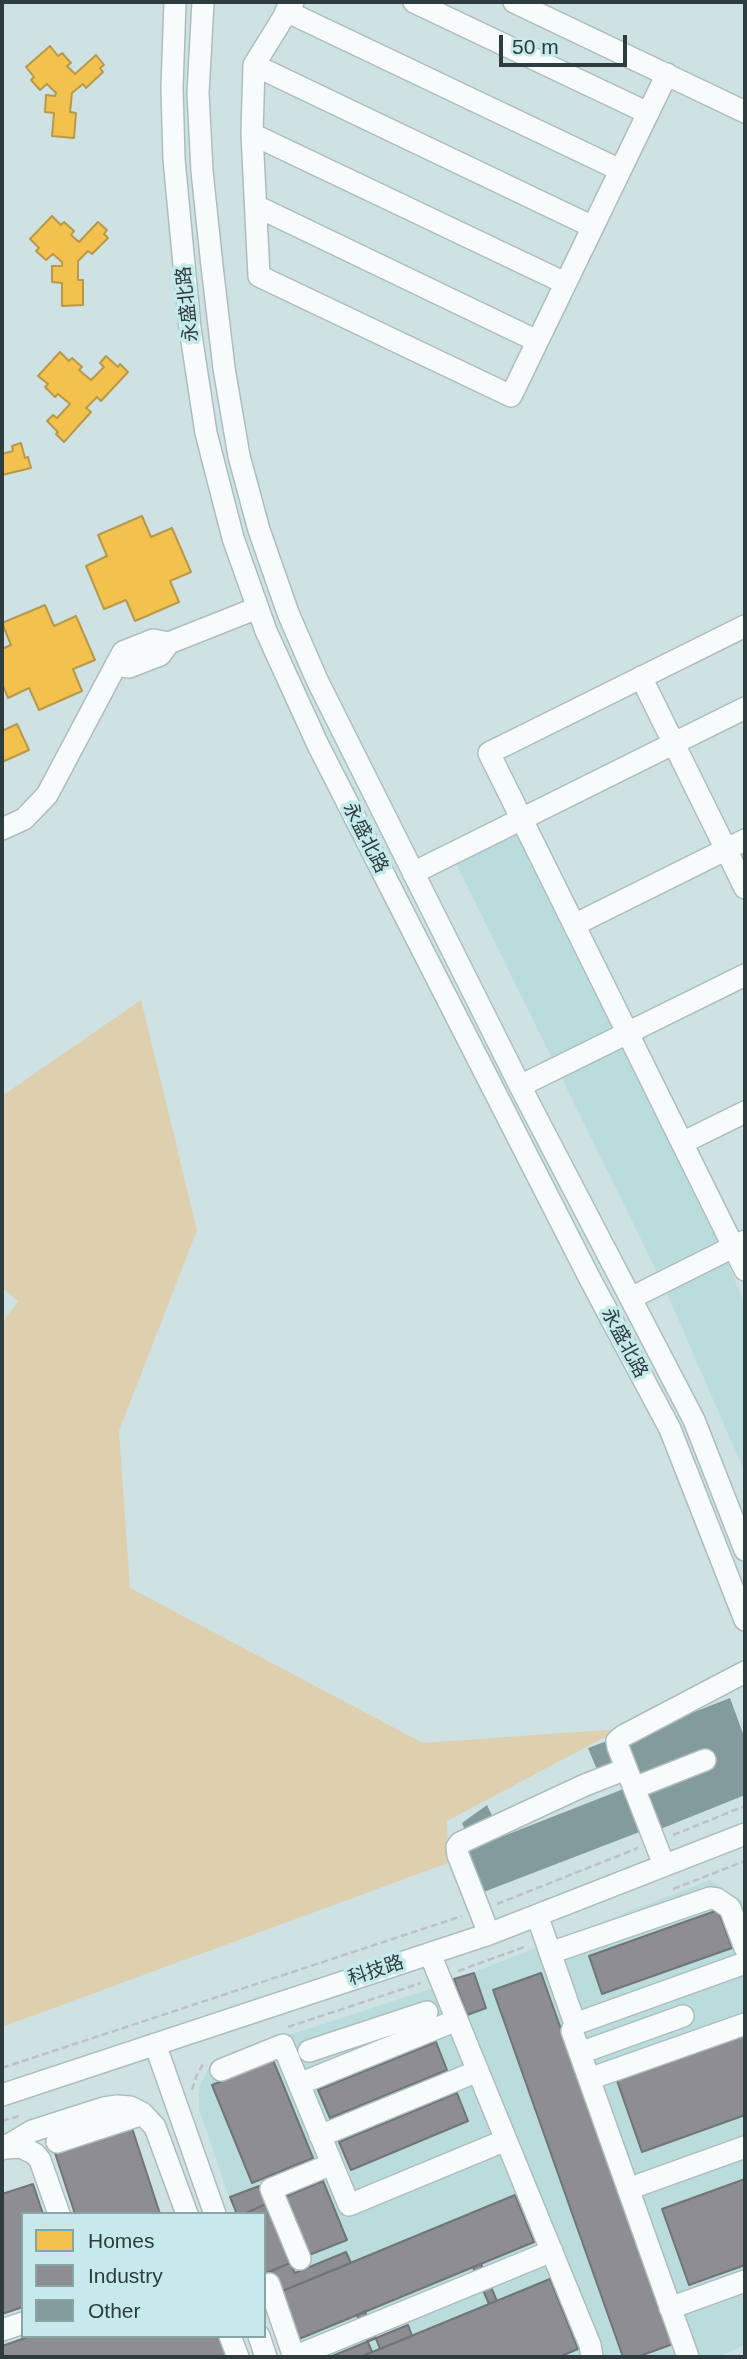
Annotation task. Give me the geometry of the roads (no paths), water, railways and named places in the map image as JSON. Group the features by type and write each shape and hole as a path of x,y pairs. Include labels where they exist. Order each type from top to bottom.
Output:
{"street":[{"name":"永盛北路","path":"175,2 172,88 174,159 190,328 205,433 233,538 257,608 318,745 670,1429 745,1620"},
{"name":"永盛北路","path":"203,2 198,93 202,171 224,368 239,456 259,530 288,613 322,692 520,1086 694,1420 745,1550"},
{"path":"414,2 648,113"},
{"path":"514,2 745,112"},
{"path":"620,170 289,6 254,65 252,134 259,276 511,396 667,74"},
{"path":"254,65 593,227"},
{"path":"252,134 565,284"},
{"path":"256,206 537,341"},
{"path":"2,829 24,819 47,795 116,665 129,667 160,654 169,643 257,608"},
{"path":"745,626 489,753 682,1143 740,1244 745,1270"},
{"path":"641,677 674,744 736,845 745,888"},
{"path":"413,873 745,708"},
{"path":"575,925 736,845"},
{"path":"520,1086 745,975"},
{"path":"682,1143 745,1112"},
{"path":"631,1298 740,1244"},
{"path":"664,1865 617,1744 620,1738 745,1672"},
{"path":"489,1934 458,1855 457,1847 460,1843 585,1785 630,1778 705,1760"},
{"name":"科技路","path":"2,2095 489,1934 745,1833"},
{"path":"550,1954 710,1898 724,1902 730,1908 745,1948"},
{"path":"537,1915 575,2024 572,2031 688,2357"},
{"path":"430,1954 590,2345 592,2357"},
{"path":"575,2024 745,1963"},
{"path":"309,2051 427,2012"},
{"path":"580,2053 682,2016"},
{"path":"299,2084 457,2020"},
{"path":"589,2079 745,2024"},
{"path":"378,2028 386,2049"},
{"path":"155,2044 214,2212"},
{"path":"221,2070 283,2045 349,2205 506,2140"},
{"path":"320,2136 478,2071"},
{"path":"4,2149 32,2131 104,2108 124,2106 143,2114 152,2122 159,2134 186,2212"},
{"path":"57,2142 143,2114"},
{"path":"4,2149 21,2147 35,2154 40,2160 58,2212"},
{"path":"628,2189 745,2147"},
{"path":"300,2259 271,2189 332,2164"},
{"path":"269,2284 294,2357 552,2251"},
{"path":"670,2308 745,2281"},
{"path":"2,2330 21,2324"},
{"path":"231,2338 238,2357"},
{"path":"260,2338 266,2357"}]}
